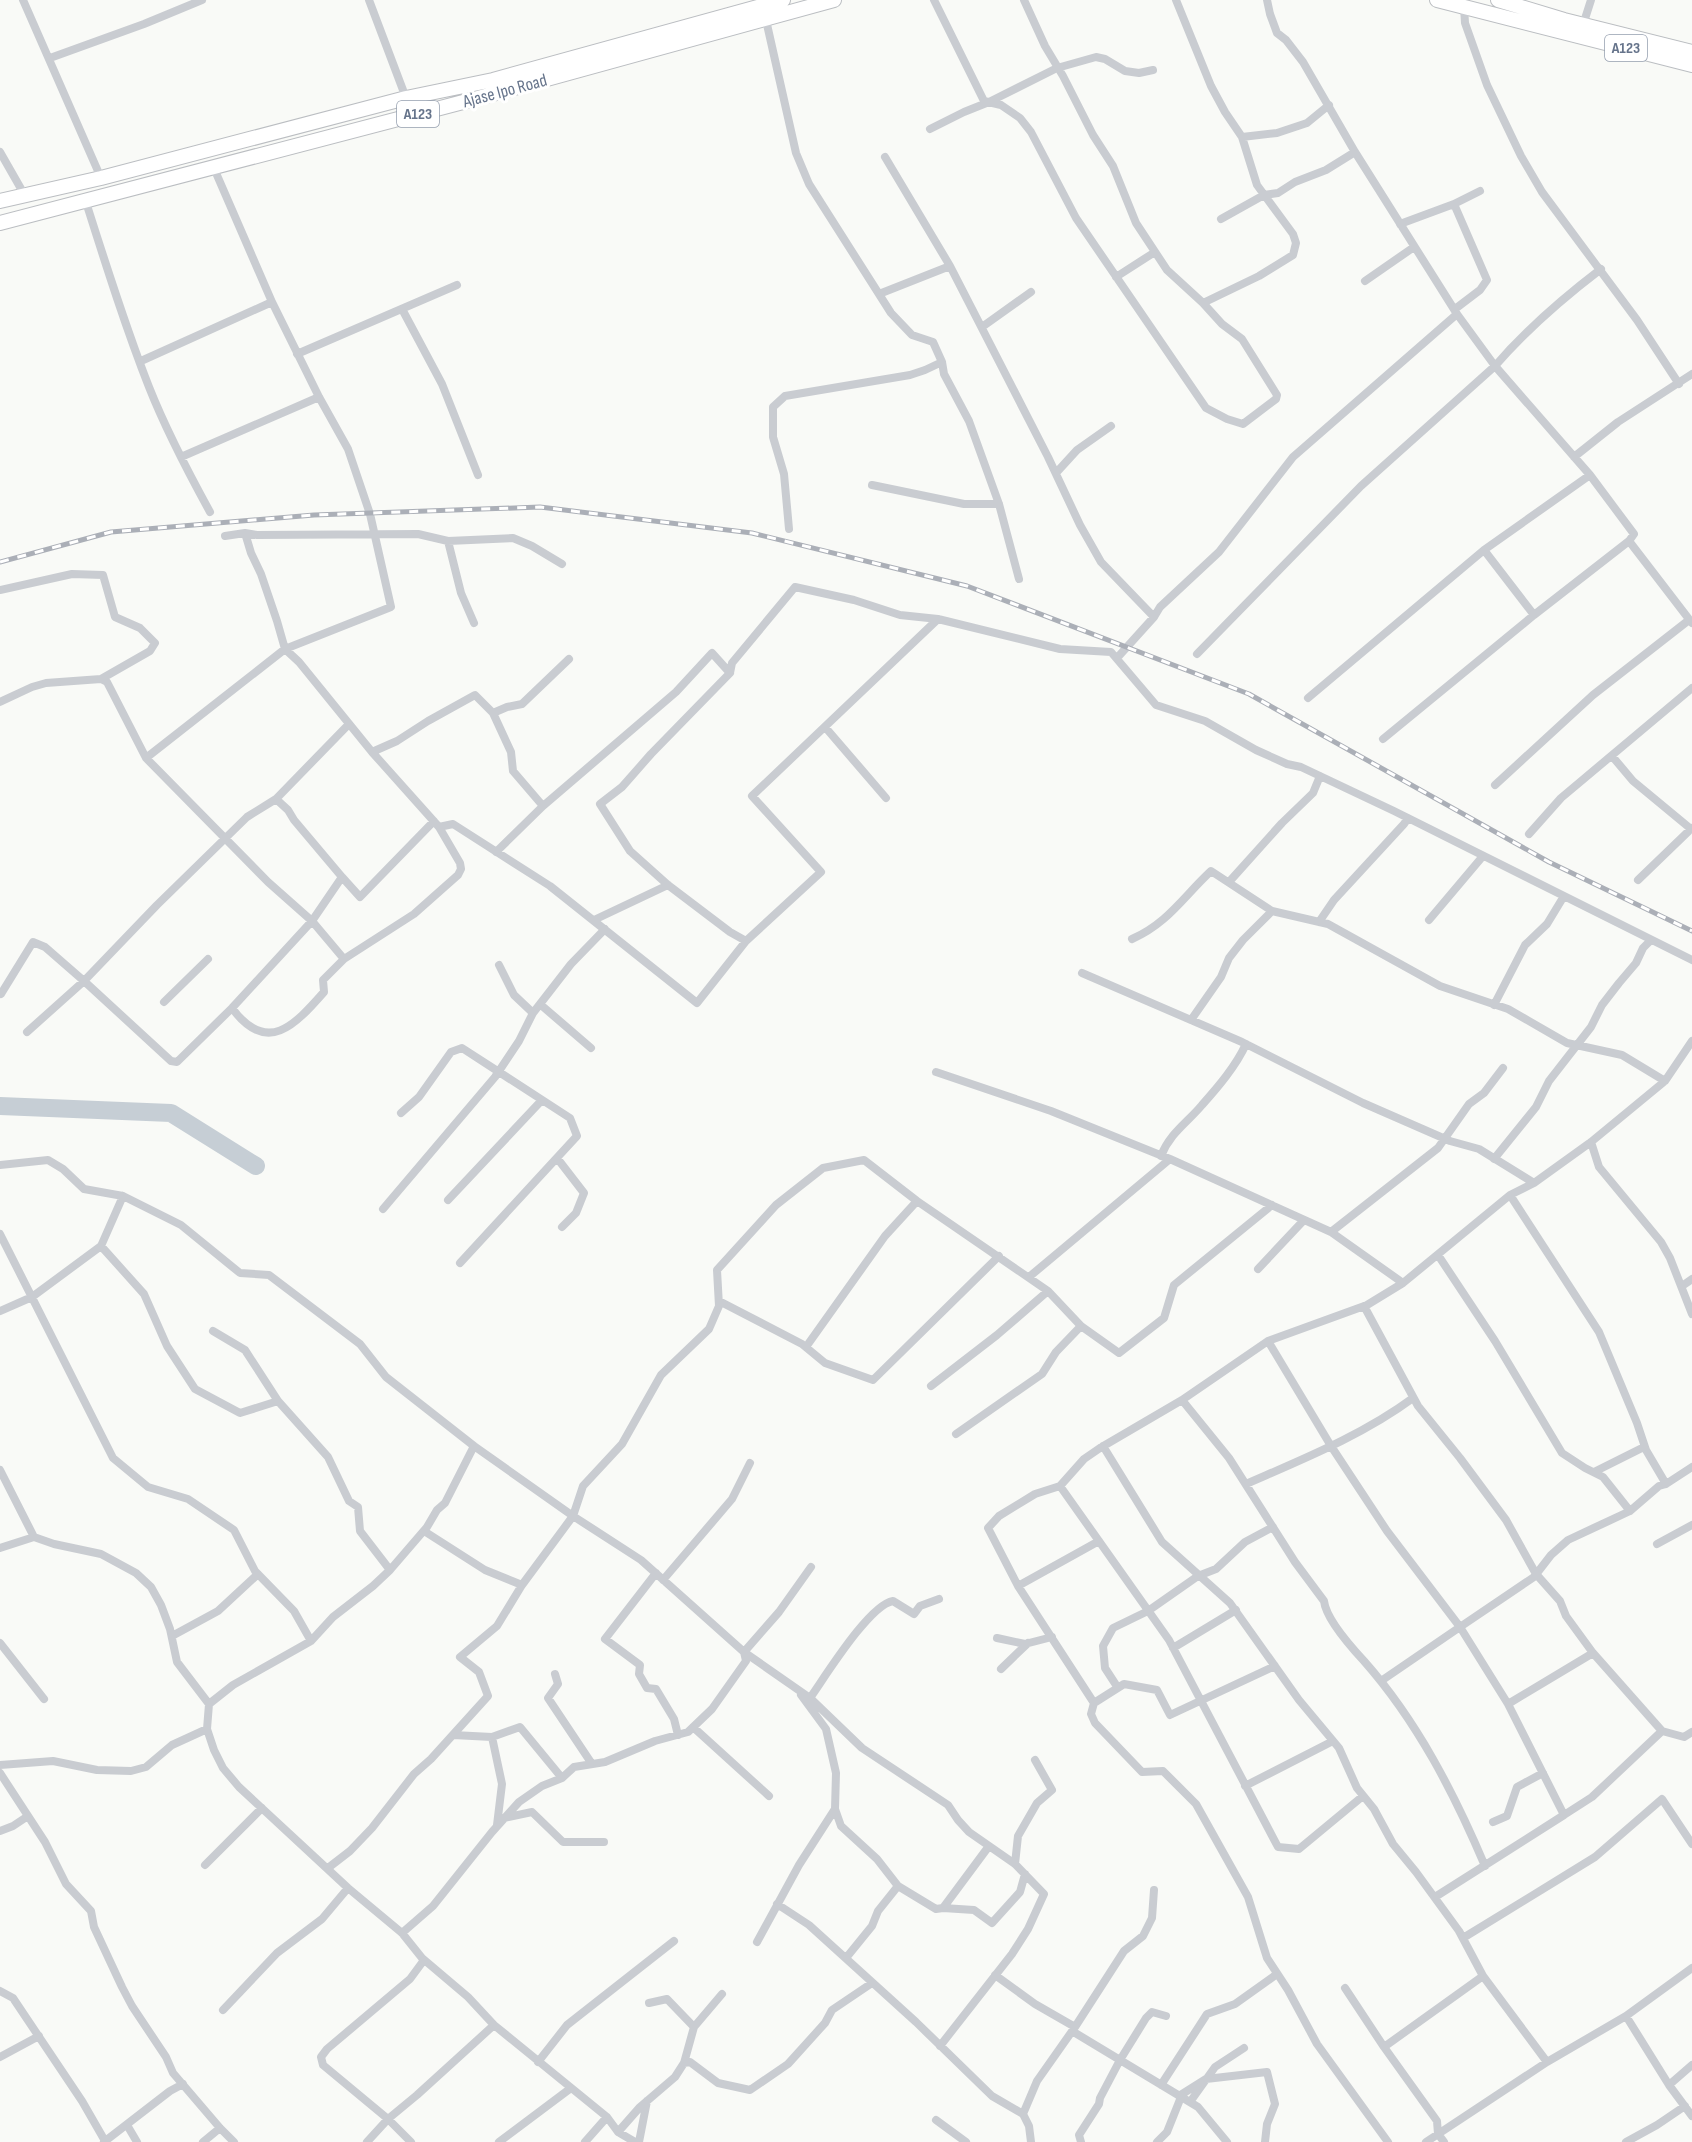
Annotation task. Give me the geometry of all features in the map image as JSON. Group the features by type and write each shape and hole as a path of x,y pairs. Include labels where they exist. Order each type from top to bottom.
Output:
{"highway":[{"name":"Ajase Ipo Road","path":"0,201 101,178 406,98 493,80 783,0"},
{"name":"Ajase Ipo Road","path":"0,223 467,101 834,0"},
{"name":"A123","path":"1437,0 1562,26 1692,64"},
{"name":"A123","path":"1498,0 1562,26 1583,25 1692,52"}],"street":[{"path":"23,0 101,178"},
{"path":"50,58 202,0"},
{"path":"369,0 406,98"},
{"path":"934,0 984,101 1001,105 1020,118 1031,132 1076,218 1206,408 1243,424 1276,399 1277,395 1242,339 1222,324 1167,270 1136,223 1113,166 1093,135 1057,68 1024,0"},
{"path":"1176,0 1211,86 1242,137 1257,185 1293,234 1296,243 1293,255 1259,276 1203,303"},
{"path":"1267,0 1277,33 1294,49 1329,105 1354,152 1456,311 1495,366 1590,476 1634,534 1629,541 1534,615 1383,739"},
{"path":"1583,25 1591,0"},
{"path":"1464,7 1465,23 1487,85 1509,133 1542,192 1601,269 1679,384"},
{"path":"766,20 796,153 809,184 891,313 912,335 933,342 942,362 944,374 969,421 999,504 1019,579"},
{"path":"930,129 1057,68 1096,57 1106,59 1125,71 1139,73 1153,70"},
{"path":"1242,137 1277,133 1307,123 1329,105"},
{"path":"0,152 24,194"},
{"path":"1221,219 1264,195 1278,193 1295,182 1326,170 1354,152"},
{"path":"885,157 950,266 1056,473 1080,525 1101,562 1154,617"},
{"path":"146,758 285,649 391,607 376,534 348,449 319,397 272,302 213,166"},
{"path":"1400,225 1480,191"},
{"path":"85,200 107,270 149,387 181,457 210,512"},
{"path":"1117,658 1154,617 1160,607 1220,552 1293,457 1480,290 1487,280 1454,204"},
{"path":"1365,281 1414,247"},
{"path":"1116,277 1155,252"},
{"path":"879,294 950,266"},
{"path":"1197,654 1361,486 1495,366 1573,290 1601,269"},
{"path":"297,354 457,285"},
{"path":"982,327 1031,292"},
{"path":"141,361 272,302"},
{"path":"402,309 442,384 478,475"},
{"path":"789,529 784,474 773,437 773,407 785,396 910,375 942,362"},
{"path":"1574,457 1618,422 1692,374"},
{"path":"181,457 319,397"},
{"path":"1056,473 1077,450 1111,426"},
{"path":"1308,698 1484,550 1590,476"},
{"path":"872,485 964,504 999,504"},
{"path":"232,1008 241,1020 258,1032 279,1033 303,1016 324,992 323,980 344,959 414,914 458,875 461,869 460,863 437,824 372,752 299,662 285,649 245,533"},
{"path":"225,536 245,533 257,535 418,534 448,541 513,538 532,546 562,564"},
{"path":"448,541 461,593 474,623"},
{"path":"1496,784 1593,695 1690,622 1629,541"},
{"path":"1484,550 1534,615"},
{"path":"0,590 72,574 103,575 115,617 140,628 155,643 150,651 101,679 46,683 0,702"},
{"path":"746,941 730,932 668,885 630,851 600,804 622,787 730,673 732,663 795,587 854,600 900,615 938,619 1060,649 1111,652 1156,705 1205,721 1256,750 1320,776 1408,818 1692,960"},
{"path":"276,799 288,810 360,897 437,824 453,824 550,886 697,1003 746,941 822,872 752,796 938,619"},
{"path":"496,852 543,806 676,692 712,653 730,673"},
{"path":"493,713 522,704 569,659"},
{"path":"101,679 108,682 146,758 268,882 312,921 344,959"},
{"path":"1529,834 1561,798 1692,688"},
{"path":"372,752 397,741 475,695 493,713 511,752 513,771 543,806"},
{"path":"27,1032 84,981 247,817 276,799 349,724"},
{"path":"825,727 886,798"},
{"path":"1612,756 1633,781 1691,829 1638,880"},
{"path":"1229,882 1282,823 1313,793 1320,776"},
{"path":"1319,922 1334,900 1408,818"},
{"path":"1429,920 1483,856"},
{"path":"1132,939 1155,927 1176,909 1211,871 1272,911 1328,924 1440,986 1508,1010 1567,1042 1622,1055 1665,1081"},
{"path":"0,993 33,942 45,947 171,1061 177,1062 232,1008 312,921 342,877"},
{"path":"594,920 668,885"},
{"path":"1494,1005 1525,945 1547,924 1564,896"},
{"path":"1191,1020 1221,977 1229,958 1243,940 1272,911"},
{"path":"383,1209 499,1071 519,1041 533,1013 571,964 605,929"},
{"path":"1494,1159 1536,1107 1549,1081 1591,1027 1602,1005 1636,963 1643,948 1651,940"},
{"path":"164,1002 208,959"},
{"path":"499,965 514,995 533,1013"},
{"path":"1082,973 1246,1044 1363,1103 1445,1138 1479,1149 1534,1183"},
{"path":"541,1005 591,1048"},
{"path":"1029,1277 1166,1157 1166,1144 1177,1129 1201,1107 1240,1056 1246,1044"},
{"path":"401,1113 419,1097 451,1052 462,1048 570,1118 577,1136 460,1263"},
{"path":"1094,1703 1018,1586 988,1528 999,1516 1035,1494 1060,1486 1084,1459 1182,1400 1268,1341 1364,1306 1403,1283 1510,1195 1534,1183 1590,1142 1665,1081 1690,1048"},
{"path":"1331,1232 1413,1170 1438,1148 1469,1104 1484,1093 1503,1068"},
{"path":"936,1072 1051,1111 1166,1157 1331,1232 1403,1283"},
{"path":"448,1200 542,1100"},
{"path":"1590,1142 1599,1167 1661,1242 1670,1258 1692,1314"},
{"path":"557,1158 584,1193 576,1213 562,1227"},
{"path":"0,1165 48,1160 63,1169 84,1189 123,1196 180,1225 240,1273 269,1275 360,1344 386,1377 474,1446 573,1516 641,1560 744,1652 810,1698 862,1748 948,1805 969,1832 1015,1864 1044,1894 1028,1929 940,2046"},
{"path":"328,1868 350,1851 372,1828 414,1774 431,1760 488,1696 479,1672 460,1657 497,1626 522,1586 573,1516 583,1486 622,1444 661,1375 709,1329 719,1306 717,1270 776,1205 823,1168 864,1160 917,1201 1048,1291 1081,1326 1119,1353 1164,1318 1174,1285 1272,1205"},
{"path":"1510,1195 1599,1332 1637,1423 1644,1447 1666,1484"},
{"path":"0,1311 32,1297 101,1246 123,1196"},
{"path":"806,1347 885,1236 917,1201"},
{"path":"1258,1269 1304,1220"},
{"path":"0,1234 113,1458 148,1486 188,1499 234,1530 258,1574 294,1611 311,1641"},
{"path":"101,1246 144,1294 166,1346 195,1389 240,1413 278,1401"},
{"path":"1438,1255 1495,1341 1562,1453 1603,1477 1630,1511"},
{"path":"719,1301 806,1347 825,1363 873,1380 999,1256"},
{"path":"1682,1286 1692,1279"},
{"path":"931,1386 997,1335 1048,1291"},
{"path":"1364,1306 1413,1398 1506,1520 1536,1574 1560,1601 1566,1616 1593,1653 1662,1731 1684,1737 1692,1732"},
{"path":"956,1434 1042,1374 1056,1352 1081,1326"},
{"path":"213,1330 245,1350 278,1401 328,1457 349,1502 358,1508 360,1531 390,1570"},
{"path":"1268,1341 1331,1446 1387,1532 1460,1627 1508,1704 1564,1815"},
{"path":"1246,1484 1331,1446 1393,1413 1413,1398"},
{"path":"1182,1400 1229,1458 1295,1562 1324,1601 1324,1608 1347,1642 1412,1724 1463,1815 1485,1866"},
{"path":"208,1704 233,1685 311,1641 333,1617 390,1570 445,1503 474,1446"},
{"path":"1103,1446 1162,1542 1230,1603 1299,1700 1339,1748 1357,1788 1374,1809 1393,1844 1435,1897 1463,1938 1483,1976 1547,2062"},
{"path":"1594,1472 1644,1447"},
{"path":"663,1580 732,1499 750,1463"},
{"path":"1380,1681 1500,1601 1536,1574 1551,1555 1568,1540 1630,1511 1659,1486 1692,1467"},
{"path":"0,1470 34,1537"},
{"path":"1060,1486 1173,1648 1278,1846 1299,1849 1363,1796"},
{"path":"1658,1544 1692,1525"},
{"path":"1118,1688 1106,1668 1103,1646 1113,1628 1148,1611 1198,1576 1216,1569 1245,1542 1273,1527"},
{"path":"424,1530 485,1569 522,1586"},
{"path":"0,1548 34,1537 54,1544 101,1554 136,1573 151,1587 172,1636 177,1662 208,1704 207,1729 223,1768 239,1787 348,1888 402,1934 424,1960 468,1997 494,2025 607,2117 618,2132 637,2142 647,2101"},
{"path":"1018,1586 1099,1541"},
{"path":"744,1652 779,1612 811,1568"},
{"path":"656,1573 605,1639 640,1665 639,1674 647,1688 656,1689 674,1719 678,1735"},
{"path":"172,1636 218,1611 258,1574"},
{"path":"810,1698 856,1633 885,1602 893,1601 914,1614 920,1606 939,1599"},
{"path":"1173,1648 1236,1610"},
{"path":"997,1638 1028,1643 1052,1637"},
{"path":"0,1643 45,1699"},
{"path":"1001,1669 1028,1643"},
{"path":"402,1934 433,1906 519,1802 542,1786 562,1778 574,1767 605,1762 655,1742 688,1732 712,1709 747,1661 744,1652"},
{"path":"1508,1704 1593,1653"},
{"path":"1275,1666 1170,1715 1157,1690 1124,1684 1094,1703 1091,1714 1095,1723 1142,1772 1163,1771 1196,1804 1248,1897 1267,1958 1317,2044 1388,2142"},
{"path":"555,1674 558,1684 548,1698 592,1764"},
{"path":"796,1689 826,1729 837,1773 836,1809 841,1826 877,1859 898,1886 936,1909 974,1910 992,1923 1020,1892 1025,1874"},
{"path":"453,1735 492,1737 520,1727 562,1778"},
{"path":"693,1727 769,1796"},
{"path":"0,1765 53,1761 97,1770 131,1771 146,1767 172,1745 207,1729"},
{"path":"1435,1897 1592,1797 1662,1731"},
{"path":"492,1737 502,1784 497,1826"},
{"path":"1245,1786 1333,1741"},
{"path":"1015,1864 1018,1836 1037,1803 1052,1790 1035,1760"},
{"path":"0,1773 28,1815 66,1884 91,1911 94,1927 132,2006 166,2057 173,2073 234,2142"},
{"path":"1493,1822 1507,1816 1517,1787 1543,1773"},
{"path":"1463,1938 1595,1857 1662,1799 1692,1844"},
{"path":"206,1865 262,1808"},
{"path":"757,1942 799,1865 836,1809"},
{"path":"504,1818 532,1812 563,1842 604,1842"},
{"path":"0,1831 13,1826 28,1815"},
{"path":"943,1908 989,1846"},
{"path":"846,1959 872,1926 878,1911 898,1886"},
{"path":"223,2010 277,1953 322,1919 348,1888"},
{"path":"1023,2114 1037,2081 1074,2029 1124,1951 1143,1936 1152,1918 1154,1890"},
{"path":"777,1904 809,1925 992,2096 1023,2114 1029,2126 1031,2142"},
{"path":"538,2062 567,2025 674,1941"},
{"path":"411,2142 388,2119 324,2066 321,2057 327,2049 410,1979 424,1960"},
{"path":"1426,2142 1441,2138 1547,2062 1626,2016 1692,1968"},
{"path":"1161,2085 1207,2014 1235,2004 1277,1974"},
{"path":"995,1975 1120,2060 1198,2107 1227,2142"},
{"path":"1384,2047 1483,1976"},
{"path":"684,2063 690,2062 718,2083 750,2090 788,2064 825,2023 832,2010 872,1983"},
{"path":"1345,1988 1437,2121 1441,2138"},
{"path":"0,1991 13,1998 82,2101 104,2142 170,2091 183,2084"},
{"path":"618,2132 647,2101 675,2077 684,2063 694,2027 722,1994"},
{"path":"649,2003 667,1999 694,2027"},
{"path":"1081,2142 1079,2135 1099,2104 1120,2060 1152,2012 1166,2016"},
{"path":"1626,2016 1669,2085 1692,2116"},
{"path":"367,2142 388,2119 494,2025"},
{"path":"0,2057 39,2036"},
{"path":"1190,2102 1215,2067 1244,2048"},
{"path":"1669,2085 1692,2066"},
{"path":"1157,2142 1167,2132 1180,2096 1206,2079 1267,2072 1275,2104 1267,2124 1265,2142"},
{"path":"499,2142 571,2088"},
{"path":"1626,2142 1658,2125 1685,2106"},
{"path":"585,2142 607,2117"},
{"path":"936,2121 966,2142"},
{"path":"127,2125 137,2142"},
{"path":"203,2142 220,2128"}],"waterway":[{"path":"0,1106 171,1113 256,1166"}],"railway":[{"path":"0,562 111,532 314,515 540,507 752,533 967,586 1249,694 1549,862 1692,931"}]}
